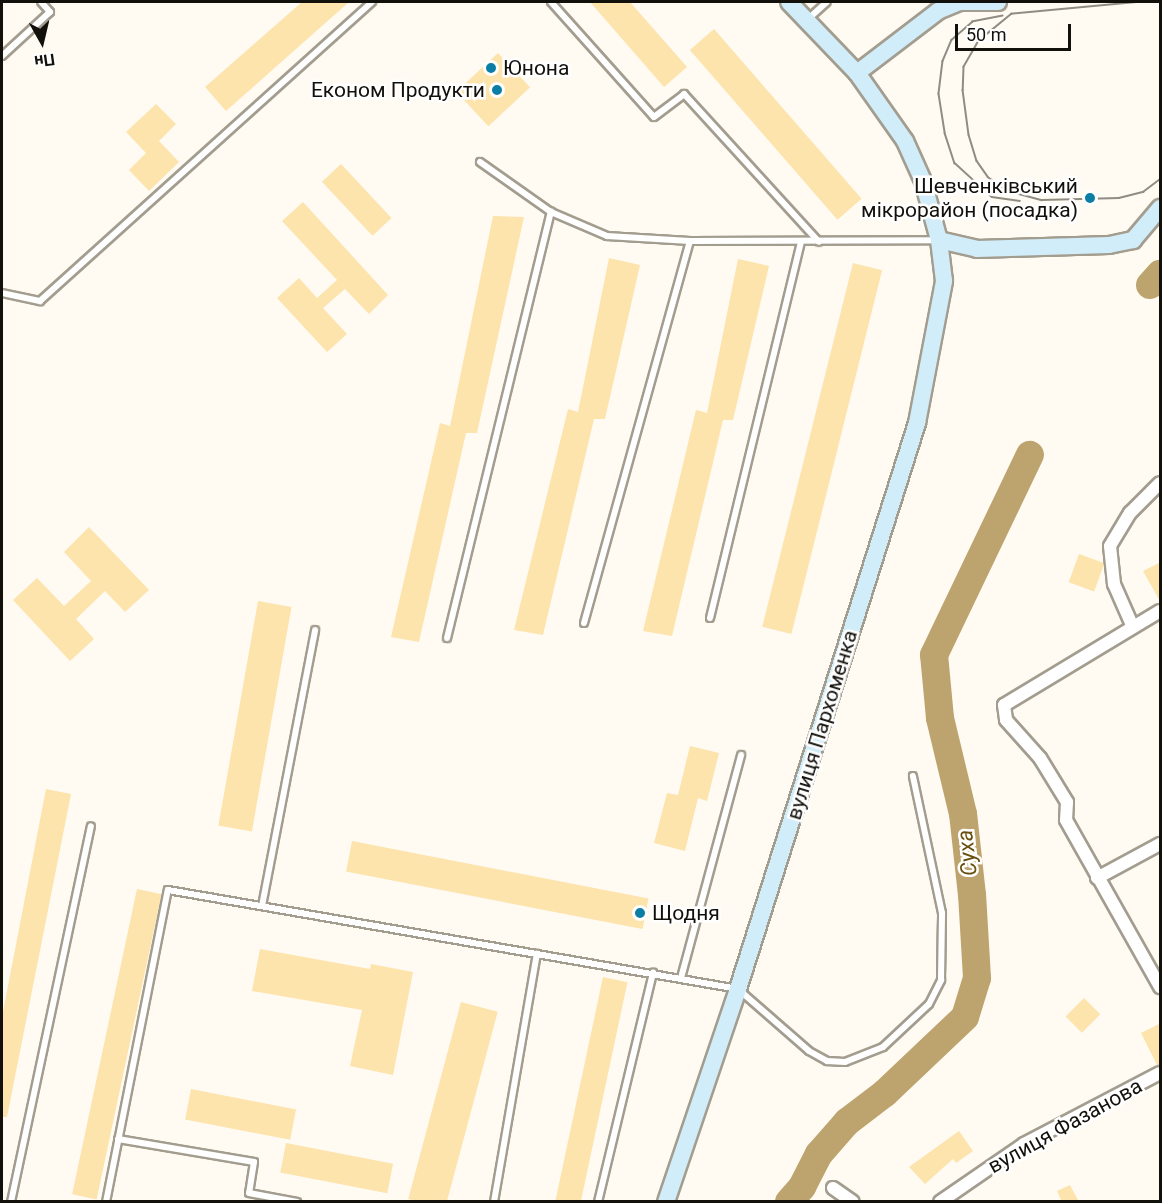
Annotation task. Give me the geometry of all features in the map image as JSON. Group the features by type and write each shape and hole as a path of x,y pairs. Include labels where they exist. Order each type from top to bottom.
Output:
{"street":[{"name":"вулиця Пархоменка","path":"666,1202 738,989 917,423 944,281 939,240 923,181 905,141 857,73 789,2"},
{"path":"857,73 938,11 959,2 998,2"},
{"path":"939,240 977,249 1109,245 1133,240 1161,208"},
{"path":"1132,625 1114,584 1110,546 1130,513 1161,483"},
{"path":"1161,611 1132,625 1004,705 1006,720 1040,758 1067,802 1066,820 1096,878 1161,987"},
{"path":"1096,878 1161,844"},
{"name":"вулиця Фазанова","path":"940,1202 1024,1144 1161,1072"},
{"path":"833,1188 853,1202"}],"lane":[{"path":"2,56 50,12 41,2"},
{"path":"2,293 40,301 372,2"},
{"path":"551,2 654,117 684,94 819,242"},
{"path":"807,20 827,2"},
{"path":"480,162 551,212 607,236 690,241 939,240"},
{"path":"447,638 551,212"},
{"path":"584,623 690,241"},
{"path":"710,618 801,242"},
{"path":"262,906 315,630"},
{"path":"681,978 741,755"},
{"path":"106,1202 168,890 738,989 809,1052 826,1061 845,1062 883,1047 929,1004 941,980 942,913 913,776"},
{"path":"11,1202 91,826"},
{"path":"494,1202 537,954"},
{"path":"598,1202 653,973"},
{"path":"118,1139 254,1162 249,1193 297,1202"}],"building":[{"path":"302,2 349,2 226,111 205,87"},
{"path":"590,2 630,2 687,67 664,87"},
{"path":"714,29 862,199 837,220 690,50"},
{"path":"498,53 530,87 488,126 456,92"},
{"path":"156,104 176,124 159,141 179,162 149,191 129,170 146,153 126,132"},
{"path":"341,164 391,218 372,236 322,182"},
{"path":"303,202 388,295 369,314 345,289 323,308 347,334 327,352 277,298 299,278 317,298 337,280 282,221"},
{"path":"493,216 524,217 477,433 466,433 419,642 391,637 440,423 450,426"},
{"path":"609,258 640,265 605,419 594,419 543,635 514,630 568,409 578,412"},
{"path":"738,259 769,266 733,420 723,420 672,636 643,631 696,410 707,413"},
{"path":"853,263 882,270 791,634 762,627"},
{"path":"89,527 149,590 125,612 105,591 76,619 94,639 70,661 13,600 37,578 64,606 91,581 64,552"},
{"path":"1079,554 1104,563 1094,591 1069,582"},
{"path":"1161,562 1161,603 1143,571"},
{"path":"258,601 291,607 252,831 218,826"},
{"path":"690,746 719,753 707,801 698,798 685,851 654,843 667,793 678,795"},
{"path":"46,789 71,794 7,1117 2,1117 2,1017"},
{"path":"352,841 648,899 643,929 346,871"},
{"path":"137,889 161,894 97,1199 72,1194"},
{"path":"260,949 370,969 371,964 413,972 393,1075 350,1066 362,1010 252,991"},
{"path":"603,977 627,982 581,1202 555,1201"},
{"path":"1084,998 1100,1014 1082,1033 1066,1016"},
{"path":"461,1002 498,1012 447,1202 419,1202 408,1199"},
{"path":"1161,1023 1161,1065 1157,1065 1141,1033"},
{"path":"191,1089 296,1109 290,1140 185,1119"},
{"path":"959,1131 973,1151 956,1163 953,1159 925,1184 909,1167"},
{"path":"286,1143 393,1164 387,1193 280,1172"},
{"path":"1070,1185 1079,1202 1062,1202 1057,1191"}],"waterway":[{"name":"Суха","path":"1150,285 1160,274"},
{"name":"Суха","path":"789,1202 802,1187 819,1154 847,1122 885,1093 965,1017 977,978 972,895 963,814 940,718 934,655 1030,455"}],"tram line":[{"path":"1142,2 1012,14 979,41 964,67 963,90 969,135 977,161 988,177 1008,191 1042,200 1119,198 1143,192 1160,179"},
{"path":"1003,16 973,22 952,40 943,61 939,94 945,133 955,163 992,197 1020,201"}],"place":[{"name":"Юнона","path":"491,68"},
{"name":"Економ Продукти","path":"497,90"},
{"name":"Шевченківський мікрорайон (посадка)","path":"1090,198"},
{"name":"Щодня","path":"640,913"}]}
